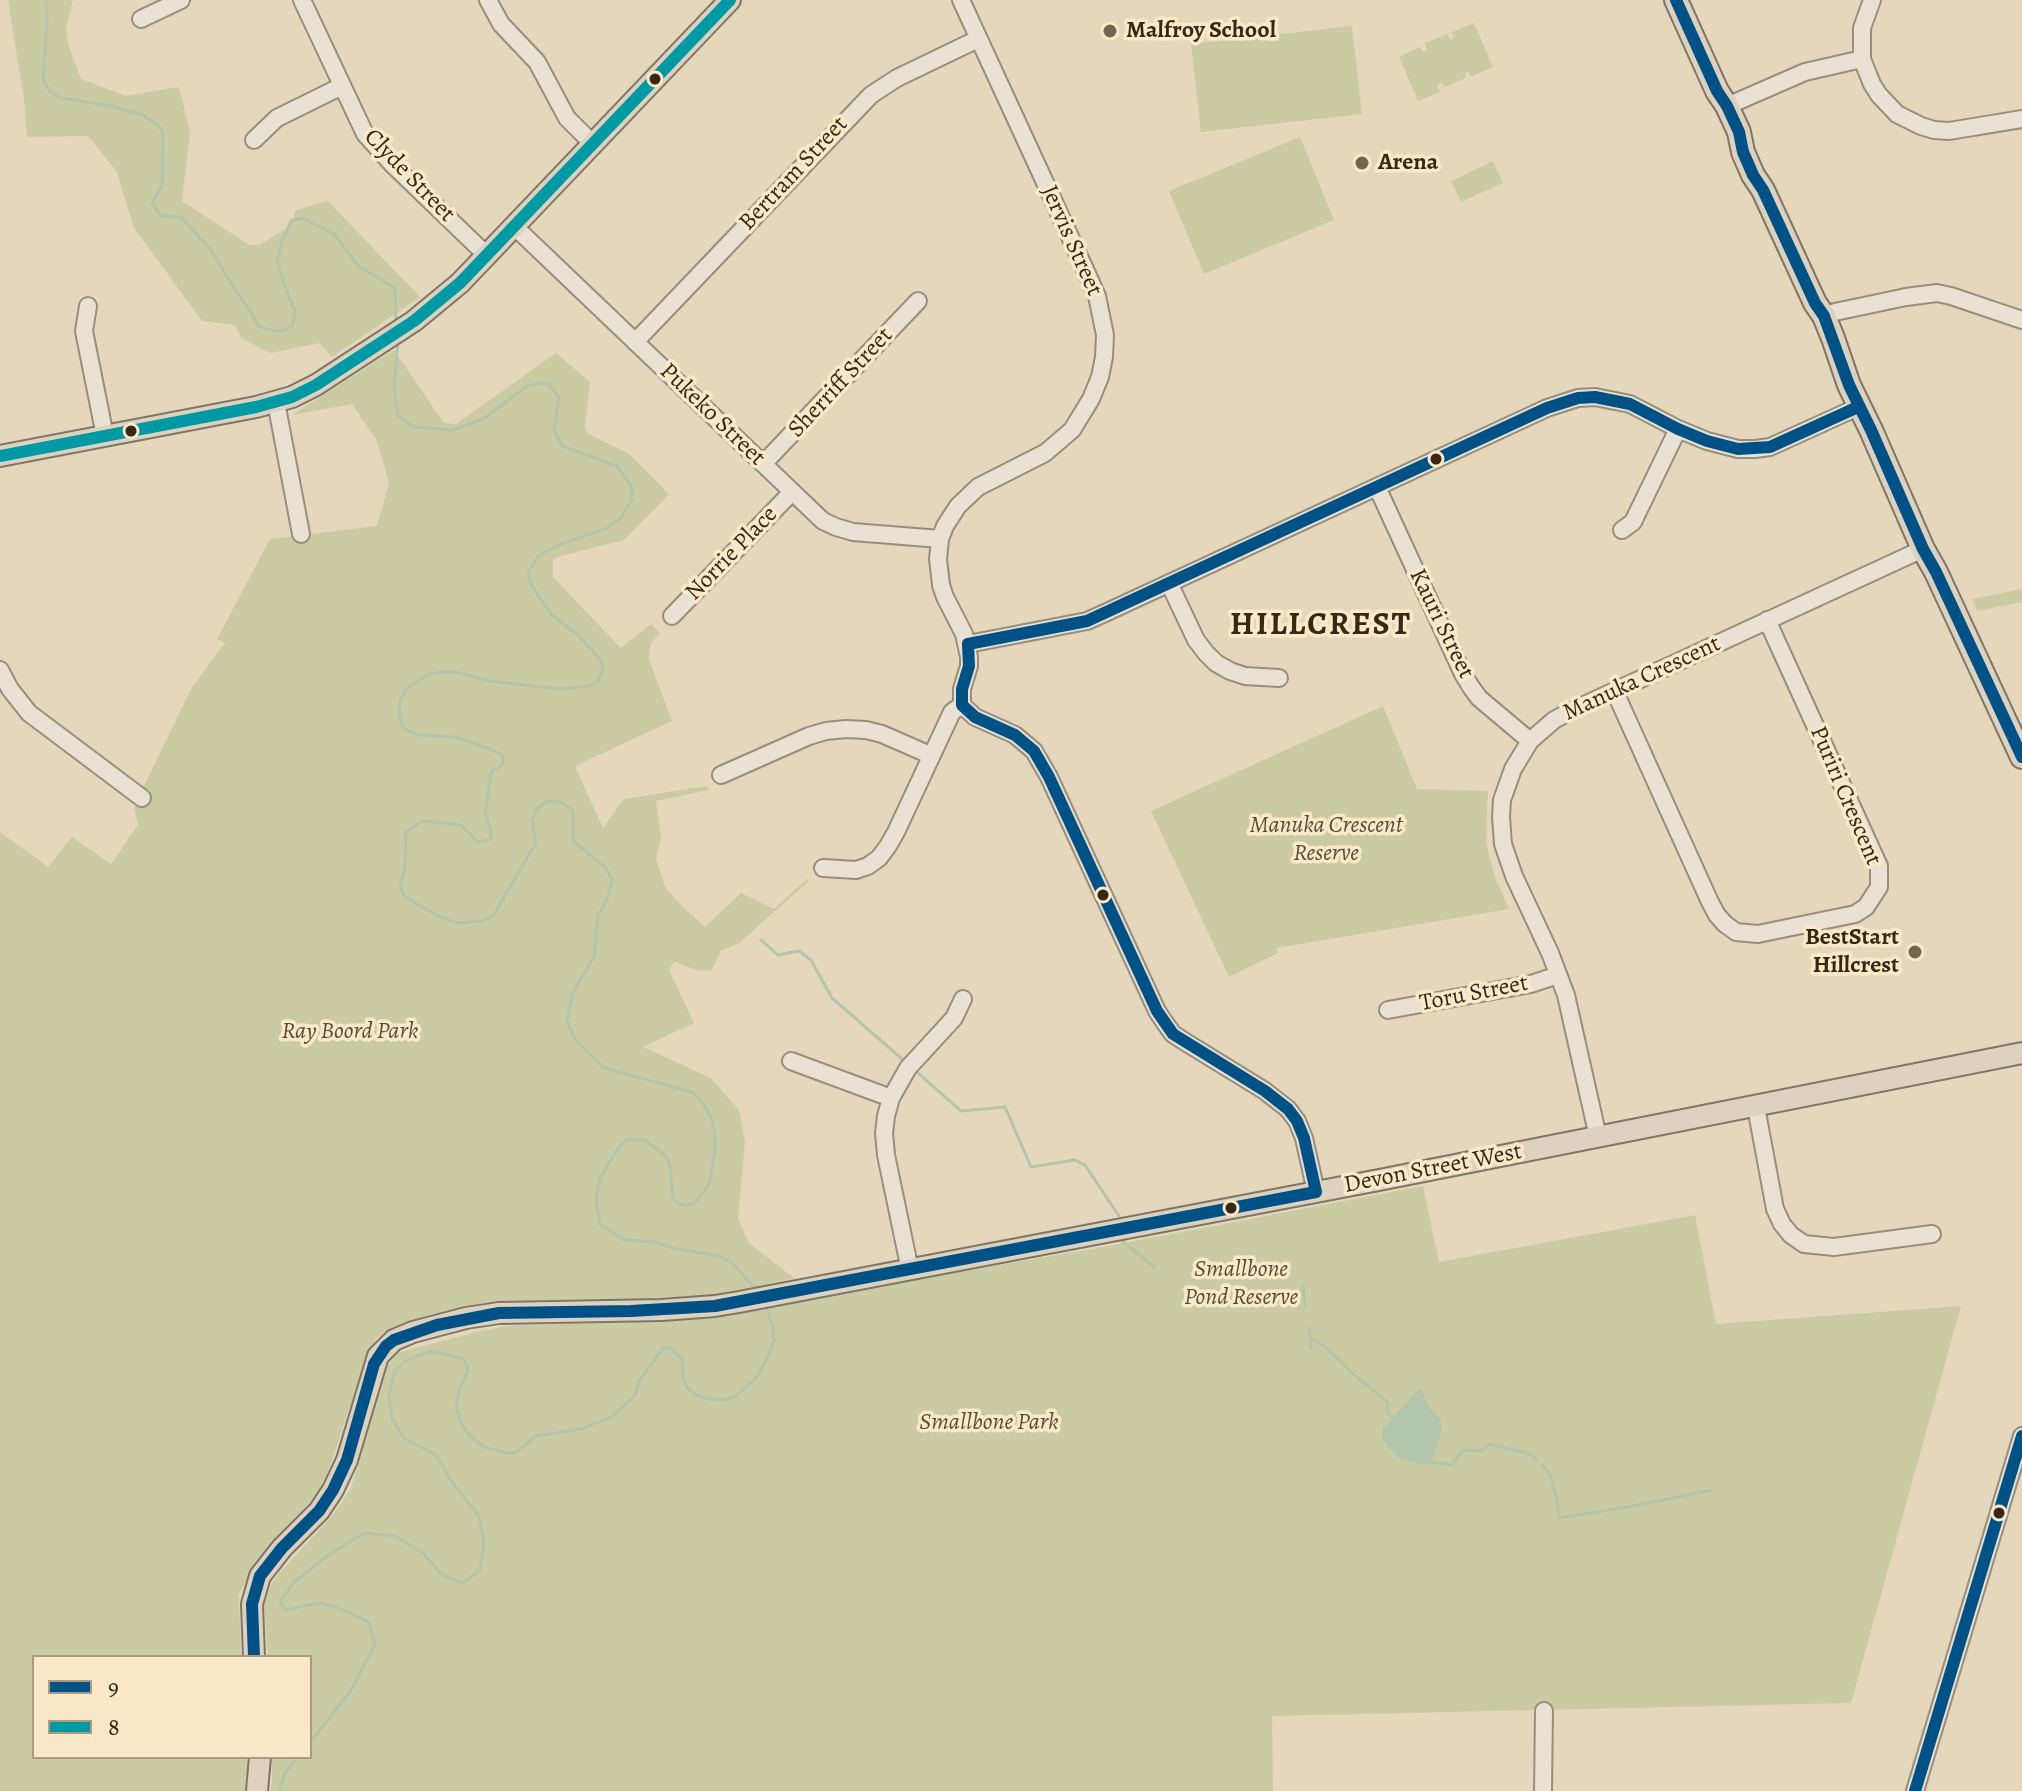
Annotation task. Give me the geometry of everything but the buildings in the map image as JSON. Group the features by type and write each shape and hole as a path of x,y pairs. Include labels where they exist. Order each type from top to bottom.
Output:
{"highway":[{"path":"1676,0 1739,132 1753,175 1824,316 1858,407 1878,444 1923,549 2022,757"}],"main road":[{"path":"0,456 276,402 316,385 443,299 730,0"},
{"name":"Devon Street West","path":"254,1655 252,1604 260,1576 276,1554 319,1511 333,1490 347,1460 378,1356 394,1340 437,1325 499,1313 662,1310 739,1302 2022,1053"},
{"path":"257,1791 260,1759"}],"street":[{"path":"141,19 181,0"},
{"name":"Clyde Street","path":"302,0 358,121 376,148 488,254"},
{"path":"488,0 501,24 537,62 567,118 592,143"},
{"name":"Jervis Street","path":"961,0 1097,296 1105,335 1100,377 1072,430 1045,453 978,487 958,506 945,526 938,559 941,585 968,644"},
{"path":"1872,0 1862,28 1862,59 1872,84 1887,104 1909,121 1934,130 1949,131 2022,119"},
{"name":"Bertram Street","path":"635,342 871,95 897,78 978,39"},
{"path":"1727,106 1805,72 1862,59"},
{"path":"254,140 277,118 342,86"},
{"name":"Pukeko Street","path":"515,227 823,521 853,532 940,539"},
{"path":"1824,316 1920,294 1937,293 2022,320"},
{"name":"Sherriff Street","path":"763,464 918,301"},
{"path":"88,306 84,331 105,436"},
{"path":"1316,1192 1304,1138 1288,1109 1265,1091 1173,1034 1165,1023 1034,751 1015,735 969,713 962,705 962,689 969,666 968,644 1087,621 1547,408 1578,398 1604,398 1630,404 1678,429 1738,449 1755,449 1785,441 1858,407"},
{"path":"276,402 301,534"},
{"path":"1622,530 1633,522 1678,429"},
{"name":"Kauri Street","path":"1377,487 1471,687 1479,698 1530,741"},
{"name":"Norrie Place","path":"672,616 792,492"},
{"name":"Manuka Crescent","path":"1598,1137 1572,1015 1550,953 1514,876 1503,844 1502,800 1513,769 1530,741 1554,720 1923,549"},
{"path":"1169,583 1196,640 1216,663 1245,676 1279,678"},
{"name":"Puriri Crescent","path":"1615,692 1710,902 1725,924 1736,932 1758,934 1855,914 1866,907 1879,887 1879,866 1767,620"},
{"path":"0,670 29,713 142,798"},
{"path":"823,868 856,870 879,858 896,832 952,712 962,705"},
{"path":"721,775 809,736 846,729 882,734 930,755"},
{"name":"Toru Street","path":"1388,1010 1531,984 1558,975"},
{"path":"910,1270 884,1133 891,1098 908,1068 954,1018 963,999"},
{"path":"791,1061 891,1098"},
{"path":"1756,1107 1775,1209 1791,1235 1804,1244 1834,1247 1932,1234"},
{"path":"1915,1791 2022,1436"},
{"path":"1543,1791 1544,1711"}],"green space":[{"path":"8,0 73,0 66,27 68,44 81,79 126,96 179,87 190,132 182,201 249,245 260,245 291,225 296,210 328,201 420,297 332,357 320,343 270,353 241,338 235,325 202,321 134,228 117,172 88,136 27,137"},
{"path":"1474,23 1493,67 1471,77 1469,72 1465,73 1466,78 1444,87 1442,83 1437,85 1440,92 1418,101 1399,57 1420,47 1423,52 1427,50 1425,43 1447,34 1450,40 1454,38 1452,32"},
{"path":"1352,26 1362,114 1201,132 1191,44"},
{"path":"1300,137 1334,220 1204,274 1169,191"},
{"path":"1493,161 1503,183 1461,202 1451,181"},
{"name":"Ray Boord Park","path":"394,350 444,423 456,424 556,353 590,382 585,426 588,434 628,453 669,494 624,540 553,558 553,577 621,648 651,624 660,633 651,643 649,659 672,721 575,766 603,828 624,799 707,786 709,790 656,801 661,837 656,859 665,887 705,927 741,893 774,909 807,879 809,881 738,944 721,950 712,970 699,971 674,962 669,970 694,1023 643,1047 711,1078 739,1110 745,1142 738,1219 749,1243 794,1278 745,1290 660,1302 515,1301 477,1305 412,1321 386,1331 376,1338 320,1489 257,1560 239,1594 241,1655 32,1655 32,1759 248,1759 245,1791 0,1791 0,832 48,867 72,837 111,864 138,825 134,808 146,782 191,689 225,643 217,639 270,539 377,526 389,483 377,441 352,404 292,415"},
{"path":"2022,589 2022,602 1977,611 1972,599"},
{"name":"Manuka Crescent Reserve","path":"1383,706 1417,789 1488,791 1486,843 1495,877 1509,909 1276,948 1278,953 1229,977 1151,811"},
{"path":"1423,1186 1439,1262 1695,1215 1716,1324 1961,1306 1851,1703 1272,1716 1273,1791 270,1791 272,1759 312,1759 312,1655 268,1655 264,1603 268,1588 333,1515 351,1488 385,1368 399,1352 506,1326 624,1322 717,1314 1103,1247"}],"shaded area":[{"path":"1421,1389 1429,1407 1441,1420 1441,1432 1431,1464 1400,1459 1382,1438 1382,1430"}],"waterway":[{"path":"46,0 43,79 50,92 62,98 143,115 158,125 163,133 162,186 152,203 161,216 181,217 211,250 258,326 284,331 293,325 295,311 277,262 291,221 302,218 334,234 357,265 395,288 396,323"},
{"path":"398,343 394,385 398,416 414,427 453,430 483,419 527,386 549,384 559,398 554,430 562,446 617,466 632,487 632,500 620,519 607,528 538,556 528,573 531,585 552,615 578,635 601,660 603,670 598,681 590,686 559,689 441,672 429,674 407,688 400,701 403,728 417,735 456,737 502,755 503,762 491,774 485,814 491,839 478,842 461,825 423,821 406,832 405,868 400,887 404,896 436,915 458,923 482,921 493,916 536,843 532,821 536,810 547,801 560,802 573,810 573,841 606,868 612,881 607,900 598,915 594,957 573,992 567,1021 576,1041 604,1068 692,1092 711,1117 715,1133 709,1185 694,1204 687,1205 679,1204 673,1198 666,1156 645,1140 626,1140 600,1178 596,1200 600,1224 624,1240 656,1242 718,1256 731,1262 756,1289"},
{"path":"761,940 778,955 799,951 811,960 832,998 902,1059"},
{"path":"918,1073 961,1111 1005,1107 1031,1167 1075,1160 1085,1165 1119,1216"},
{"path":"1121,1240 1154,1267"},
{"path":"1303,1286 1305,1306"},
{"path":"312,1740 351,1690 375,1645 369,1622 336,1607 319,1603 285,1610 280,1602 294,1582 364,1533 395,1536 423,1553 442,1575 463,1583 480,1570 484,1543 479,1516 451,1481 436,1455 405,1439 392,1419 389,1395 395,1371 407,1360 431,1351 462,1358 468,1371 460,1387 456,1407 461,1423 468,1434 484,1447 515,1453 536,1436 581,1429 612,1417 635,1395 639,1381 663,1348 670,1348 682,1359 687,1388 698,1396 724,1400 736,1396 756,1378 774,1340 766,1305"},
{"path":"1309,1327 1311,1348"},
{"path":"1310,1338 1324,1346 1384,1399 1388,1403 1387,1412 1393,1417"},
{"path":"1432,1462 1452,1465 1462,1451 1480,1451 1490,1444 1530,1454 1537,1460"},
{"path":"1542,1465 1550,1474 1559,1518 1712,1490"},
{"path":"280,1791 285,1773 296,1759"}],"transit line":[{"name":"8","path":"0,456 256,407 292,397 316,385 414,321 460,283 730,0"},
{"name":"9","path":"1676,0 1739,132 1753,175 1824,316 1849,385 1923,549 2022,757"},
{"name":"9","path":"254,1655 252,1604 260,1576 282,1548 319,1511 333,1490 347,1460 374,1364 394,1340 437,1325 499,1313 715,1306 1316,1192 1304,1138 1288,1109 1265,1091 1173,1034 1157,1011 1049,777 1034,751 1015,735 975,717 962,705 962,689 969,666 968,644 1087,621 1547,408 1578,398 1595,397 1630,404 1678,429 1738,449 1770,447 1858,407"},
{"name":"9","path":"1915,1791 2022,1436"}],"place":[{"name":"Malfroy School","path":"1110,31"},
{"name":"Arena","path":"1362,163"},
{"name":"BestStart Hillcrest","path":"1915,952"}],"district":[{"name":"HILLCREST","path":"1321,626"}],"park label":[{"name":"Smallbone Pond Reserve","path":"1241,1284"},
{"name":"Smallbone Park","path":"989,1423"}]}
